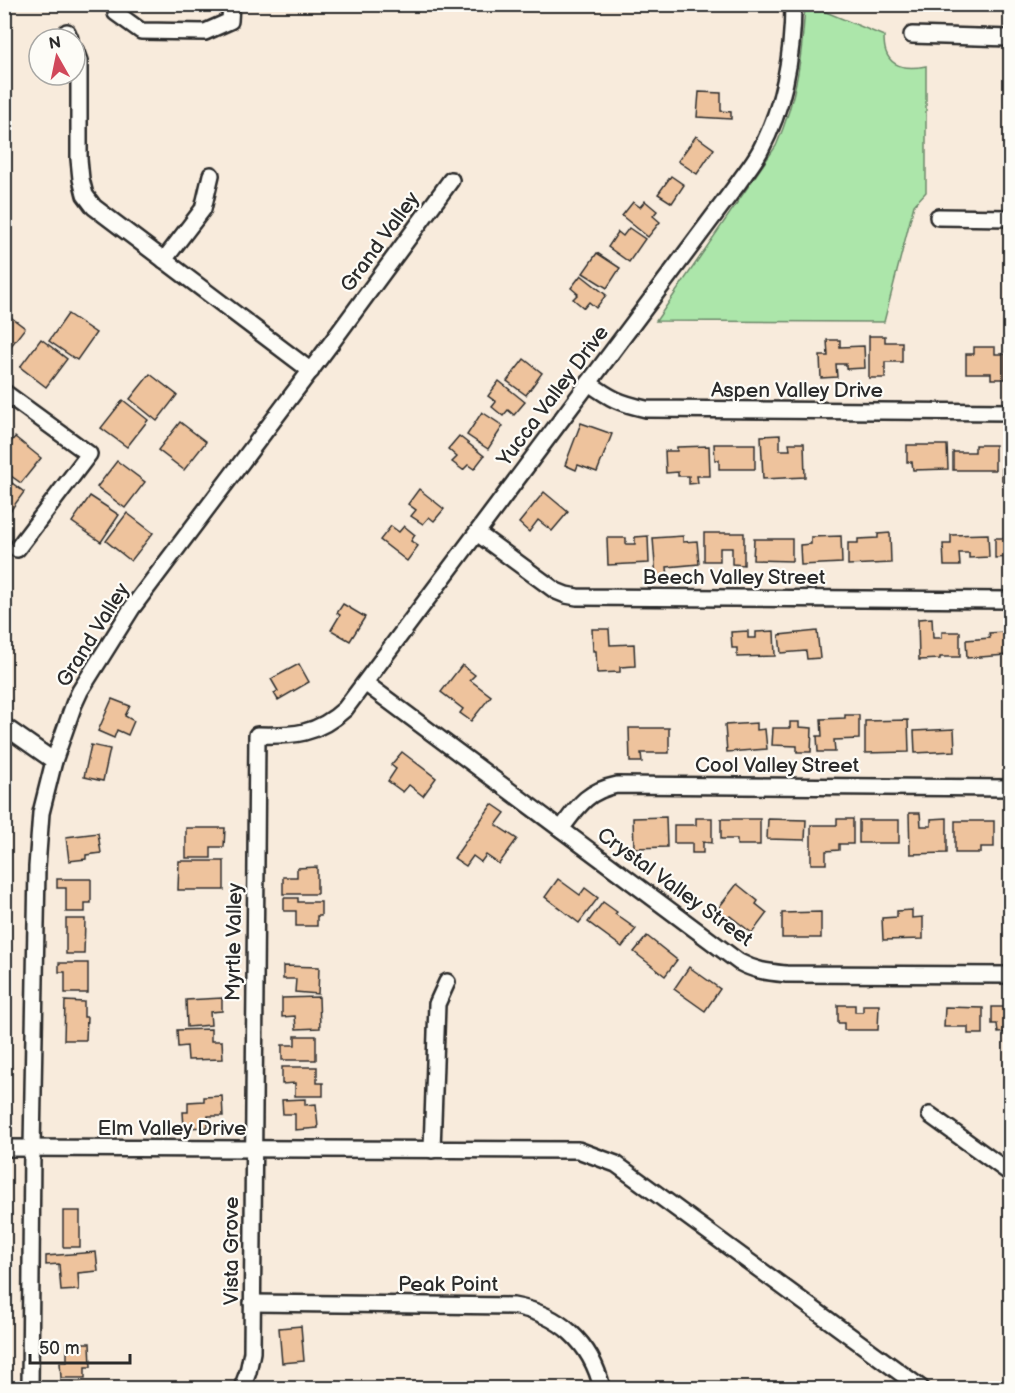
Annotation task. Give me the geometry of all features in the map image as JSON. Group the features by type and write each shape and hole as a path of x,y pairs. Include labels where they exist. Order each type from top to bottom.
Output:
{"street":[{"path":"116,4 116,14 141,31 205,32 230,21 231,4"},
{"name":"Yucca Valley Drive","path":"257,735 287,736 305,733 320,728 345,709 759,153 772,127 783,92 790,56 793,4"},
{"path":"912,35 1011,38"},
{"path":"80,87 81,179 85,195 93,207 311,371"},
{"path":"164,260 203,209 211,175"},
{"name":"Grand Valley","path":"30,1389 37,867 42,813 54,761 80,691 132,608 311,371 451,180"},
{"path":"938,217 1011,218"},
{"name":"Aspen Valley Drive","path":"589,383 610,399 646,409 1011,412"},
{"path":"4,393 89,454 17,549"},
{"name":"Beech Valley Street","path":"477,533 556,591 577,597 1011,600"},
{"name":"Crystal Valley Street","path":"365,683 729,955 751,969 786,974 1011,975"},
{"path":"4,726 54,761"},
{"name":"Myrtle Valley","path":"252,1149 257,735"},
{"name":"Cool Valley Street","path":"561,829 594,792 617,785 1011,788"},
{"path":"432,1150 436,1004 447,982"},
{"path":"930,1115 1011,1173"},
{"name":"Elm Valley Drive","path":"4,1148 578,1150 616,1164 912,1386"},
{"name":"Vista Grove","path":"242,1389 252,1352 252,1149"},
{"name":"Peak Point","path":"252,1302 527,1308 555,1320 570,1331 590,1357 598,1373 602,1389"}],"green space":[{"path":"805,5 884,36 886,52 897,65 926,66 926,192 914,205 884,322 656,321 776,146 794,94"}],"building":[{"path":"699,92 721,93 721,111 731,112 731,119 697,117"},
{"path":"696,136 714,149 697,174 678,161"},
{"path":"671,176 684,185 672,203 658,194"},
{"path":"645,201 657,211 653,216 660,222 648,237 622,216 633,202 640,207"},
{"path":"629,228 645,239 629,262 608,247 618,232 623,236"},
{"path":"597,253 620,268 607,288 583,273"},
{"path":"581,275 606,295 596,308 589,302 584,308 573,299 578,294 571,288"},
{"path":"4,312 25,328 4,355"},
{"path":"68,314 96,333 77,360 49,341"},
{"path":"869,336 885,336 885,342 902,342 902,362 885,362 885,378 869,378"},
{"path":"41,339 67,359 46,387 20,367"},
{"path":"827,340 840,340 840,347 864,346 865,368 846,369 846,364 836,364 837,377 821,378 820,356 828,356"},
{"path":"974,347 995,347 995,354 1005,354 1005,379 991,379 991,373 966,373 966,354 974,354"},
{"path":"524,359 542,373 526,395 507,381"},
{"path":"150,374 177,395 157,421 130,399"},
{"path":"499,381 525,402 514,415 508,410 503,416 492,407 496,402 488,396"},
{"path":"123,400 148,420 127,447 101,428"},
{"path":"482,412 503,426 488,449 467,435"},
{"path":"180,422 206,442 184,470 158,450"},
{"path":"581,423 612,434 597,472 578,465 576,470 565,465"},
{"path":"780,435 780,450 790,450 789,443 804,443 805,477 763,479 761,436"},
{"path":"459,436 484,456 474,469 468,465 463,470 452,462 457,457 448,449"},
{"path":"15,437 41,458 21,483 4,471 4,450"},
{"path":"714,444 755,444 755,469 719,469 719,460 715,460"},
{"path":"1002,444 1010,444 1010,480 1002,480"},
{"path":"907,445 947,445 948,469 913,470 912,462 907,462"},
{"path":"975,445 995,445 995,470 953,470 953,452 975,452"},
{"path":"709,446 710,476 697,476 698,483 689,484 689,476 678,476 678,472 666,473 665,451 677,451 677,447"},
{"path":"117,461 145,482 125,508 97,487"},
{"path":"4,477 24,492 5,518 4,518"},
{"path":"419,489 444,509 434,521 429,517 423,524 411,516 416,510 408,504"},
{"path":"544,492 568,512 552,531 538,520 529,532 519,523"},
{"path":"90,496 119,515 101,542 72,522"},
{"path":"127,513 153,533 131,561 106,541"},
{"path":"391,526 399,532 404,526 415,535 411,541 418,546 407,561 380,540"},
{"path":"704,533 744,533 744,565 732,564 732,548 720,548 720,561 704,561"},
{"path":"890,533 891,563 848,565 848,543 858,543 858,539 878,538 878,534"},
{"path":"988,534 989,557 969,558 969,553 959,553 960,566 944,566 943,544 951,544 951,535"},
{"path":"648,536 649,563 608,565 607,538 626,538 626,544 635,544 635,537"},
{"path":"683,536 683,542 697,541 699,564 667,567 668,577 656,578 653,538"},
{"path":"841,536 842,563 801,565 800,545 811,544 811,537"},
{"path":"995,538 1010,538 1010,557 995,558"},
{"path":"754,539 792,539 792,561 753,560"},
{"path":"343,604 365,617 350,641 331,630 340,615 337,613"},
{"path":"932,618 933,638 942,638 942,632 960,632 960,657 919,660 918,619"},
{"path":"592,629 609,629 610,645 634,644 635,666 620,667 620,672 597,673"},
{"path":"748,631 748,638 756,638 756,632 774,631 775,656 737,657 737,648 732,648 731,632"},
{"path":"817,631 820,658 807,659 806,651 781,653 779,635"},
{"path":"1004,632 1006,655 967,658 966,640 990,638 989,633"},
{"path":"299,664 309,682 278,700 274,693 278,691 271,679"},
{"path":"462,665 475,675 470,680 491,696 471,721 460,713 463,709 441,692"},
{"path":"112,699 130,706 125,716 134,721 128,735 117,730 114,738 98,731"},
{"path":"845,715 859,715 859,739 834,740 835,752 818,752 817,736 822,736 821,719 845,718"},
{"path":"908,720 909,752 865,753 865,721"},
{"path":"790,722 799,722 799,727 812,728 811,752 797,752 797,746 772,745 773,728 790,728"},
{"path":"757,723 757,730 765,729 767,749 727,752 725,725"},
{"path":"1010,726 1010,753 1006,753 1005,727"},
{"path":"629,728 669,728 669,753 641,753 642,762 630,762"},
{"path":"954,729 955,751 915,753 914,731"},
{"path":"91,745 110,749 103,781 84,777"},
{"path":"402,752 436,778 423,796 409,785 403,792 388,781 396,769 391,765"},
{"path":"492,804 505,813 496,825 517,839 499,864 486,855 481,862 473,856 466,866 454,858"},
{"path":"909,813 920,813 921,826 931,826 931,819 947,818 947,853 910,854"},
{"path":"666,817 667,847 634,848 633,818"},
{"path":"696,818 712,818 712,843 703,842 703,853 692,853 692,843 674,843 674,825 696,825"},
{"path":"721,819 760,819 760,845 737,845 737,839 721,839"},
{"path":"768,819 806,820 805,840 767,839"},
{"path":"837,819 853,819 853,844 839,844 839,850 826,851 826,864 811,864 811,825 837,825"},
{"path":"859,820 899,820 899,843 859,843"},
{"path":"955,821 994,821 994,847 981,847 981,853 955,853"},
{"path":"186,828 225,828 224,847 211,847 211,858 186,858"},
{"path":"98,833 101,853 86,855 86,859 69,861 66,837"},
{"path":"179,861 224,861 224,890 178,890"},
{"path":"317,867 317,894 283,894 283,877 297,877 297,868"},
{"path":"57,879 91,879 91,903 85,903 85,912 66,912 66,888 57,888"},
{"path":"558,879 580,895 585,888 598,898 579,923 545,897"},
{"path":"737,884 758,901 756,904 767,913 752,933 730,916 724,924 713,915"},
{"path":"284,898 298,898 298,902 321,902 321,916 317,916 317,926 296,926 296,911 284,911"},
{"path":"603,902 636,929 622,947 588,922"},
{"path":"912,910 912,918 923,917 923,939 883,940 882,918 897,917 897,911"},
{"path":"821,912 821,938 782,938 782,913"},
{"path":"66,919 85,919 84,954 66,954"},
{"path":"647,936 677,960 665,976 634,952"},
{"path":"59,963 88,963 88,993 65,993 65,972 59,972"},
{"path":"283,966 319,967 318,994 295,992 296,979 283,979"},
{"path":"689,967 720,989 705,1011 674,989"},
{"path":"319,997 320,1028 296,1029 295,1016 282,1017 282,998"},
{"path":"222,998 222,1011 210,1012 211,1025 187,1027 186,1000"},
{"path":"65,1001 84,1002 84,1017 87,1017 86,1040 64,1040"},
{"path":"838,1005 855,1005 855,1012 863,1012 863,1005 879,1005 878,1030 844,1030 844,1023 838,1023"},
{"path":"945,1007 983,1008 983,1034 968,1034 968,1027 944,1027"},
{"path":"992,1007 1010,1009 1010,1032 998,1033 997,1024 992,1024"},
{"path":"211,1029 211,1041 222,1041 223,1059 188,1060 187,1046 178,1047 177,1030"},
{"path":"295,1036 316,1036 316,1060 282,1060 282,1045 295,1045"},
{"path":"282,1067 317,1067 317,1083 323,1083 323,1096 295,1096 295,1083 282,1084"},
{"path":"222,1096 223,1116 208,1116 208,1127 184,1128 183,1112 188,1112 188,1102 204,1101 204,1097"},
{"path":"305,1099 305,1105 316,1104 318,1128 295,1130 295,1114 283,1114 282,1100"},
{"path":"63,1211 80,1211 80,1247 63,1247"},
{"path":"96,1252 98,1271 78,1273 79,1290 61,1291 59,1264 46,1265 46,1256"},
{"path":"301,1326 304,1361 282,1363 279,1328"},
{"path":"67,1343 90,1343 91,1367 85,1367 85,1378 61,1378 60,1362 67,1362"},
{"path":"61,1383 81,1384 80,1388 61,1388"}]}
